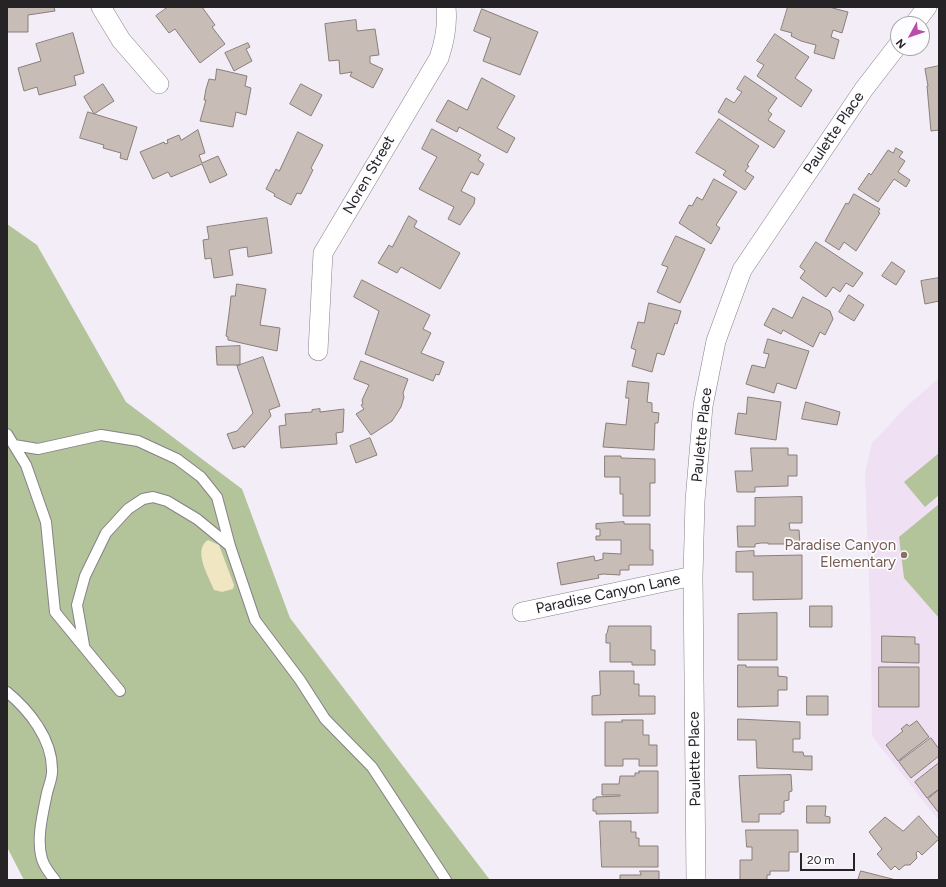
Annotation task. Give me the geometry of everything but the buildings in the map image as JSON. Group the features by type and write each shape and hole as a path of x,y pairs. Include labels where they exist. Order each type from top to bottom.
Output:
{"street":[{"path":"101,7 121,40 159,84"},
{"name":"Noren Street","path":"318,351 323,253 439,58 445,40 447,19 446,7"},
{"path":"921,16 928,7"},
{"name":"Paulette Place","path":"696,880 693,576 695,501 703,406 716,341 742,270 864,89 890,55"},
{"name":"Paradise Canyon Lane","path":"522,612 693,576"}],"lane":[{"path":"7,434 26,465 46,522 55,612 84,645 120,691"},
{"path":"14,445 38,449 101,435 138,441 177,459 201,477 217,497 230,546 255,620 300,680 325,719 372,767 446,880"},
{"path":"84,645 77,605 85,576 106,533 128,509 144,500 153,498 167,501 197,519 230,546"},
{"path":"7,692 19,702 37,724 47,745 52,769 40,840 42,860 55,880"}],"shaded area":[{"name":"Paradise Canyon Elementary","path":"939,378 939,821 872,736 871,636 865,473 872,443 906,407"}],"green space":[{"path":"7,224 37,245 126,402 242,489 290,618 490,880 24,880 7,847"},
{"path":"939,453 939,495 925,507 904,482"},
{"path":"939,504 939,618 904,578 899,537"}],"sand":[{"path":"208,540 219,545 234,585 233,589 222,592 214,590 203,564 201,550 203,544"}],"place":[{"name":"Paradise Canyon Elementary","path":"904,555"}]}
